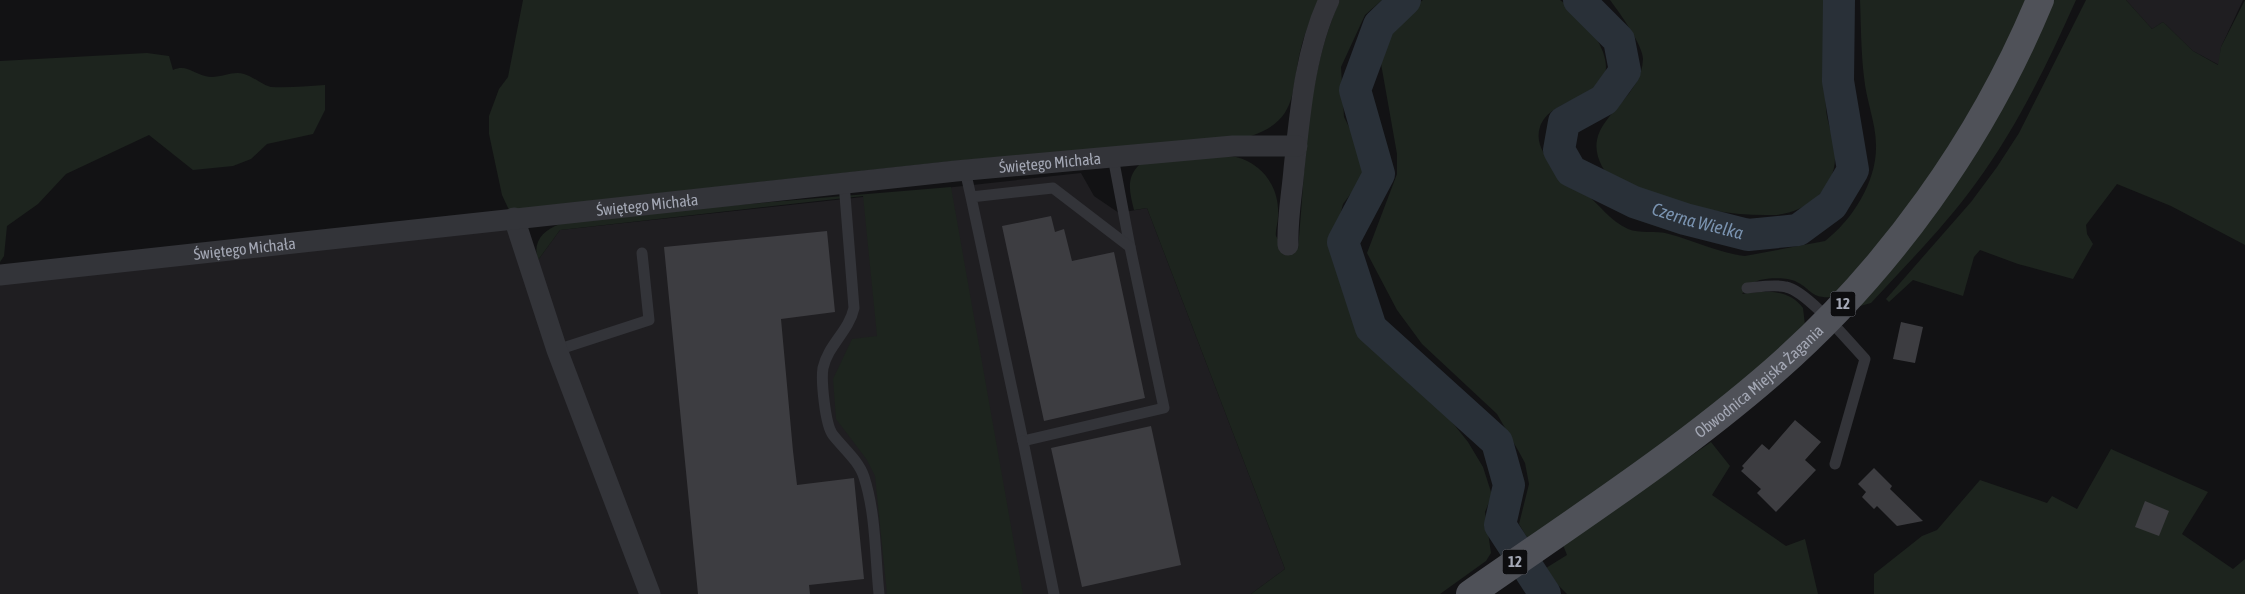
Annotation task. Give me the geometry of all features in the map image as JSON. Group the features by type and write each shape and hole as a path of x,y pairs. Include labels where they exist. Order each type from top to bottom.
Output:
{"main road":[{"name":"Obwodnica Miejska Żagania","path":"1470,594 1716,418 1774,370 1828,320 1891,248 1941,181 1987,107 2017,51 2040,0"}],"street":[{"path":"1288,245 1297,146 1310,59 1317,31 1329,0"},
{"name":"Świętego Michała","path":"0,274 966,170 1233,146 1297,146"},
{"path":"514,218 557,350 650,594"}],"lane":[{"path":"1023,441 1164,408 1113,157"},
{"path":"966,170 1054,594"},
{"path":"844,183 854,308 852,320 828,354 823,369 827,424 831,433 864,474 869,494 879,594"},
{"path":"971,196 1053,188 1130,247"},
{"path":"557,350 649,320 642,253"},
{"path":"1747,288 1784,286 1790,288 1810,302 1865,359 1835,464"}],"shaded area":[{"path":"523,0 1318,0 1302,45 1290,103 1285,113 1277,122 1251,136 953,161 509,210 502,195 489,134 489,116 499,89 508,77"},
{"path":"1340,0 1382,0 1365,15 1341,67 1344,117 1365,159 1361,180 1343,204 1333,243 1338,276 1353,317 1380,353 1436,402 1468,442 1483,467 1492,495 1485,512 1491,553 1486,561 1440,594 1251,594 1285,569 1147,208 1134,210 1131,198 1130,180 1135,169 1140,164 1227,156 1246,160 1262,172 1273,188 1278,207 1276,236 1282,243 1298,249 1313,91 1328,29"},
{"path":"1423,0 1560,0 1567,5 1585,23 1600,44 1606,68 1602,80 1594,89 1557,108 1547,116 1540,127 1539,137 1545,156 1610,217 1628,229 1669,234 1716,250 1745,256 1825,241 1845,222 1868,185 1875,159 1876,145 1864,77 1860,0 2029,0 2010,44 1920,194 1833,297 1815,295 1801,284 1786,279 1774,278 1753,283 1742,294 1775,292 1790,297 1803,308 1805,325 1724,400 1528,539 1519,524 1529,484 1525,463 1519,452 1497,414 1422,344 1397,310 1367,253 1397,174 1397,154 1380,58 1382,49 1396,25"},
{"path":"1610,0 1826,0 1824,54 1826,109 1835,154 1831,178 1817,197 1797,210 1785,213 1773,215 1731,213 1703,209 1638,192 1627,188 1611,178 1603,169 1598,158 1597,140 1600,130 1606,121 1636,83 1643,59 1635,37"},
{"path":"2051,0 2076,0 2031,94 1991,162 1952,214 1871,303 1853,308"},
{"path":"2086,0 2126,0 2152,29 2163,22 2193,51 2218,65 2221,47 2245,0 2245,245 2171,206 2117,184 2086,225 2087,234 2093,244 2073,279 2018,264 1980,250 1974,257 1963,296 1913,280 1889,302 1886,299 1971,202 1997,167 2019,133"},
{"path":"2126,0 2243,0 2221,47 2219,65 2193,51 2163,22 2152,29"},
{"path":"147,53 169,56 173,70 186,68 210,77 239,73 271,87 325,85 325,110 313,134 267,144 251,159 233,166 193,170 149,135 66,174 38,204 7,226 4,256 0,262 0,61"},
{"path":"1081,173 1094,196 1119,213 1147,208 1285,569 1251,594 0,594 0,275 514,218 538,260 560,230"},
{"path":"951,187 1023,594 887,594 875,476 867,460 836,419 833,379 852,339 877,336 863,196 560,230 538,260 537,248 540,238 544,233 560,224 665,211"},
{"path":"1711,442 1730,466 1712,495 1786,546 1805,539 1818,594 1567,594 1557,584 1546,568 1567,555 1563,545"},
{"path":"2111,449 2208,492 2182,534 2233,569 2245,559 2245,594 1874,594 1874,574 1922,536 1937,530 1980,480 2047,503 2052,496 2077,509"}],"building":[{"path":"1051,216 1055,232 1064,229 1072,261 1114,252 1145,398 1044,421 1002,226"},
{"path":"827,231 835,312 781,319 793,451 797,485 854,478 864,579 809,585 810,594 698,594 664,247"},
{"path":"1901,322 1923,327 1915,363 1893,359"},
{"path":"1795,420 1821,442 1805,460 1816,470 1776,512 1757,493 1761,489 1741,471 1744,468 1742,466 1762,444 1769,450"},
{"path":"1151,426 1181,565 1082,587 1051,448"},
{"path":"1874,468 1892,486 1890,489 1923,521 1897,526 1877,506 1874,509 1862,497 1866,492 1858,484"},
{"path":"2145,501 2169,511 2159,536 2135,527"}],"waterway":[{"name":"Czerna Wielka","path":"1405,0 1379,25 1355,90 1379,174 1343,242 1371,328 1497,442 1509,485 1500,525 1545,594"},
{"name":"Czerna Wielka","path":"1579,0 1619,40 1625,71 1604,100 1564,122 1559,150 1571,171 1634,202 1685,219 1748,235 1798,230 1832,205 1853,170 1838,81 1839,0"}]}
